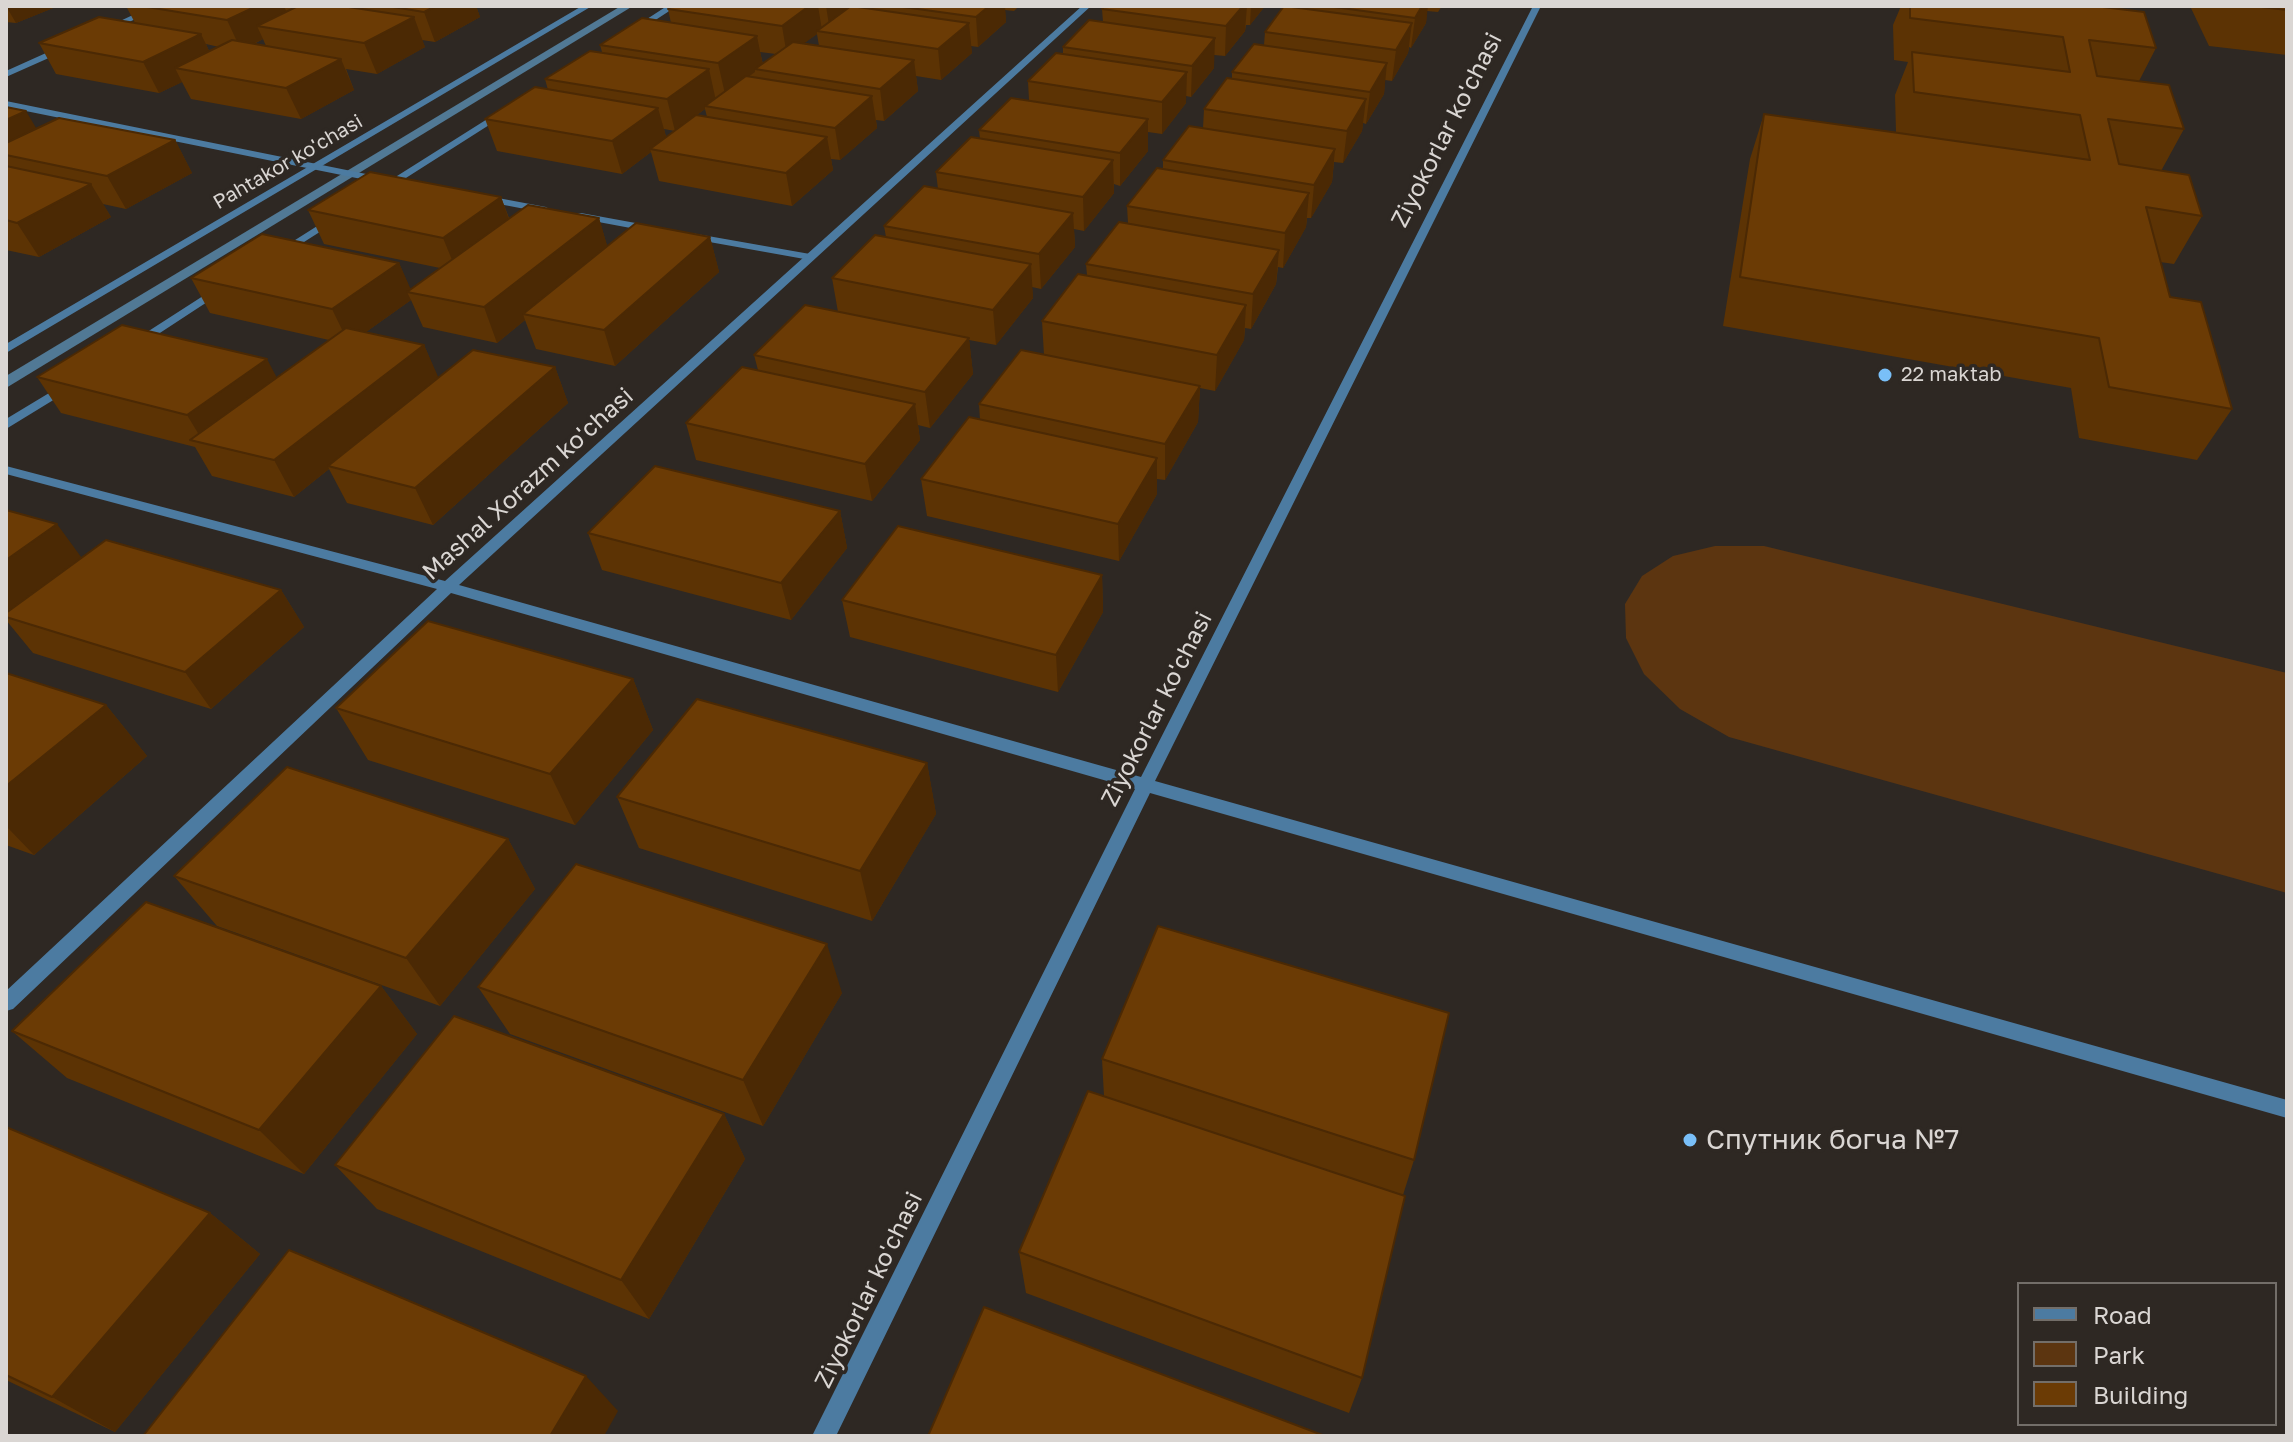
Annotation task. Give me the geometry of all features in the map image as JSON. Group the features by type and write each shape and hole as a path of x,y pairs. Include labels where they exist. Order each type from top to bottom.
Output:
{"street":[{"path":"89,37 159,6"},
{"name":"Pahtakor ko'chasi","path":"6,349 588,6"},
{"path":"619,39 673,6"},
{"name":"Mashal Xorazm ko'chasi","path":"6,1003 448,587 1087,6"},
{"name":"Ziyokorlar ko'chasi","path":"824,1436 1145,785 1537,6"},
{"path":"6,74 75,43"},
{"path":"6,104 407,185"},
{"path":"366,199 513,106"},
{"path":"469,196 670,232"},
{"path":"273,257 339,215"},
{"path":"686,235 810,257"},
{"path":"126,349 233,282"},
{"path":"6,425 86,374"},
{"path":"6,470 448,587 2287,1109"}],"green space":[{"path":"1715,546 1764,546 2287,673 2287,893 1729,737 1680,709 1644,674 1626,638 1625,604 1642,576 1673,556"}],"building":[{"path":"141,6 257,6 227,20"},
{"path":"298,6 342,6 414,17 364,43 257,26"},
{"path":"387,6 436,6 424,12"},
{"path":"672,6 809,6 782,26 668,9"},
{"path":"851,6 969,23 938,49 817,31"},
{"path":"896,6 989,6 976,17"},
{"path":"1105,6 1243,6 1226,26 1102,9"},
{"path":"1284,6 1412,23 1396,50 1265,32"},
{"path":"1327,6 1422,6 1415,18"},
{"path":"1910,6 2094,6 2144,12 2156,48 2089,40 2097,76 2169,85 2184,129 2108,119 2119,164 2189,175 2202,216 2146,207 2170,297 2201,302 2232,409 2109,387 2099,338 1740,277 1764,114 2090,160 2080,115 1914,92 1912,52 2070,72 2063,37 1910,18"},
{"path":"2253,6 2287,6 2287,10"},
{"path":"99,17 201,34 143,62 39,43"},
{"path":"642,18 757,36 718,63 600,45"},
{"path":"1089,20 1215,38 1192,66 1063,47"},
{"path":"232,40 341,59 286,88 175,68"},
{"path":"793,42 914,60 880,89 755,69"},
{"path":"1254,44 1387,63 1370,92 1232,72"},
{"path":"590,51 709,69 667,99 545,79"},
{"path":"1056,53 1187,72 1162,102 1028,81"},
{"path":"746,76 872,96 835,128 705,106"},
{"path":"1227,78 1366,99 1347,131 1204,109"},
{"path":"535,87 658,108 612,141 485,119"},
{"path":"1011,98 1148,119 1120,153 979,130"},
{"path":"6,107 26,111 6,120"},
{"path":"696,115 827,137 786,173 650,149"},
{"path":"59,118 175,140 107,176 6,155 6,143"},
{"path":"1189,126 1335,149 1314,185 1163,160"},
{"path":"971,137 1113,160 1083,197 936,172"},
{"path":"6,166 91,184 17,223 6,220"},
{"path":"1157,168 1309,193 1285,233 1127,206"},
{"path":"370,172 501,197 443,238 308,210"},
{"path":"924,186 1073,213 1039,254 884,226"},
{"path":"528,205 599,218 484,307 407,292"},
{"path":"1119,222 1279,250 1253,294 1086,264"},
{"path":"636,223 710,237 604,330 523,314"},
{"path":"262,234 399,263 332,309 191,278"},
{"path":"875,235 1031,264 993,310 832,278"},
{"path":"1078,274 1246,305 1217,355 1042,321"},
{"path":"805,305 969,338 925,392 754,355"},
{"path":"122,325 267,359 187,415 37,377"},
{"path":"346,328 424,345 274,460 190,440"},
{"path":"473,350 555,367 415,488 328,466"},
{"path":"1021,350 1200,386 1165,444 979,404"},
{"path":"742,367 915,404 865,464 686,423"},
{"path":"969,417 1157,458 1118,524 921,479"},
{"path":"655,466 840,511 781,583 588,533"},
{"path":"6,510 57,524 6,560"},
{"path":"898,526 1102,575 1056,655 842,600"},
{"path":"106,540 281,590 185,672 6,617 6,613"},
{"path":"428,621 633,679 550,774 336,708"},
{"path":"6,673 106,705 6,786"},
{"path":"697,699 927,763 860,871 617,797"},
{"path":"287,767 508,839 406,958 174,876"},
{"path":"576,864 827,944 743,1080 478,987"},
{"path":"146,902 381,986 259,1130 12,1031"},
{"path":"1158,926 1449,1013 1414,1160 1102,1059"},
{"path":"454,1016 724,1114 621,1280 335,1165"},
{"path":"1088,1091 1405,1196 1362,1378 1019,1252"},
{"path":"6,1127 210,1213 52,1397 6,1375"},
{"path":"289,1250 586,1376 550,1436 143,1436"},
{"path":"984,1307 1325,1436 928,1436"}],"waterway":[{"path":"6,383 628,6"}],"place":[{"name":"22 maktab","path":"1885,375"},
{"name":"Спутник богча №7","path":"1690,1140"}]}
